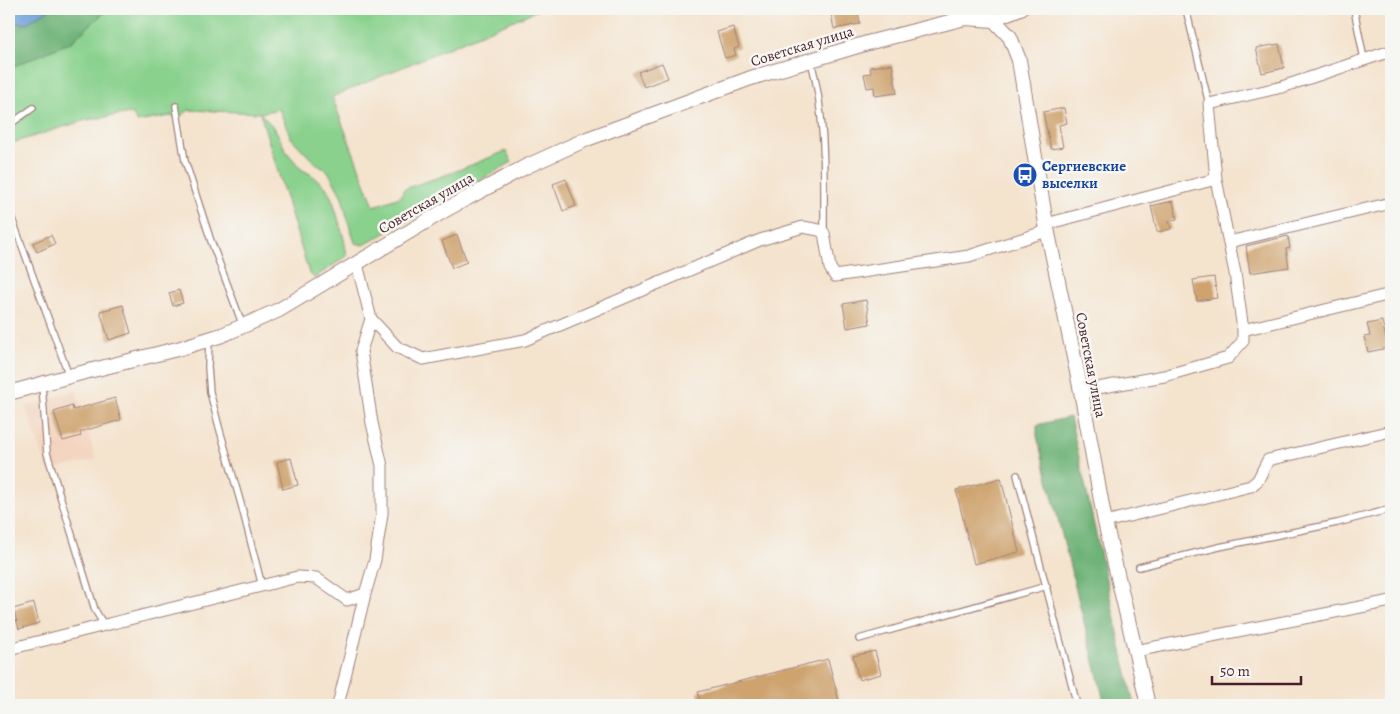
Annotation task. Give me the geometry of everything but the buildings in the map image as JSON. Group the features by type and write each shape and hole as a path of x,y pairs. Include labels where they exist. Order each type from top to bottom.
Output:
{"street":[{"path":"994,20 1022,9"},
{"name":"Советская улица","path":"9,393 181,348 243,326 279,310 447,209 524,167 578,143 751,78 871,42 966,18 994,20 1010,37 1019,60 1046,227 1081,391 1105,522 1148,705"},
{"path":"1081,391 1164,376 1228,358 1243,341 1244,330 1216,179 1209,104 1282,87 1391,50"},
{"path":"356,264 371,318 397,347 423,359 525,340 760,240 803,227 819,230 824,233 830,268 835,276 969,256 1046,227 1216,179"},
{"path":"1229,242 1391,203"},
{"path":"1244,330 1391,294"},
{"path":"338,705 375,560 382,514 382,466 372,423 361,351 371,318"},
{"path":"1105,522 1251,486 1258,480 1268,460 1391,431"},
{"path":"9,649 297,577 316,578 346,600 365,594"},
{"path":"1135,651 1391,601"}],"lane":[{"path":"1186,9 1209,104"},
{"path":"1354,9 1364,59"},
{"path":"811,60 823,132 824,233"},
{"path":"176,106 185,161 211,241 243,326"},
{"path":"9,125 34,108"},
{"path":"9,210 69,376"},
{"path":"210,339 208,367 210,392 262,586"},
{"path":"42,384 48,453 95,610 104,625"},
{"path":"1017,475 1077,705"},
{"path":"1139,567 1219,547 1337,523 1391,509"},
{"path":"859,639 1047,586"}],"shaded area":[{"path":"76,390 96,460 48,470 26,407"}],"green space":[{"path":"50,9 108,9 71,42 9,68 9,21 25,24"},
{"path":"108,9 540,9 332,97 374,206 400,197 404,189 506,151 512,162 364,245 355,243 342,197 328,171 316,164 291,138 279,109 260,113 189,110 180,117 170,116 137,122 132,113 86,120 9,144 9,68 71,42"},
{"path":"260,113 275,129 286,151 301,169 312,175 326,187 333,201 347,256 314,278 309,273"},
{"path":"1070,417 1134,705 1105,705 1037,436 1037,425"}],"water":[{"path":"9,9 50,9 25,24 9,21"}],"place":[{"name":"Сергиевские выселки","path":"1025,175"}]}
